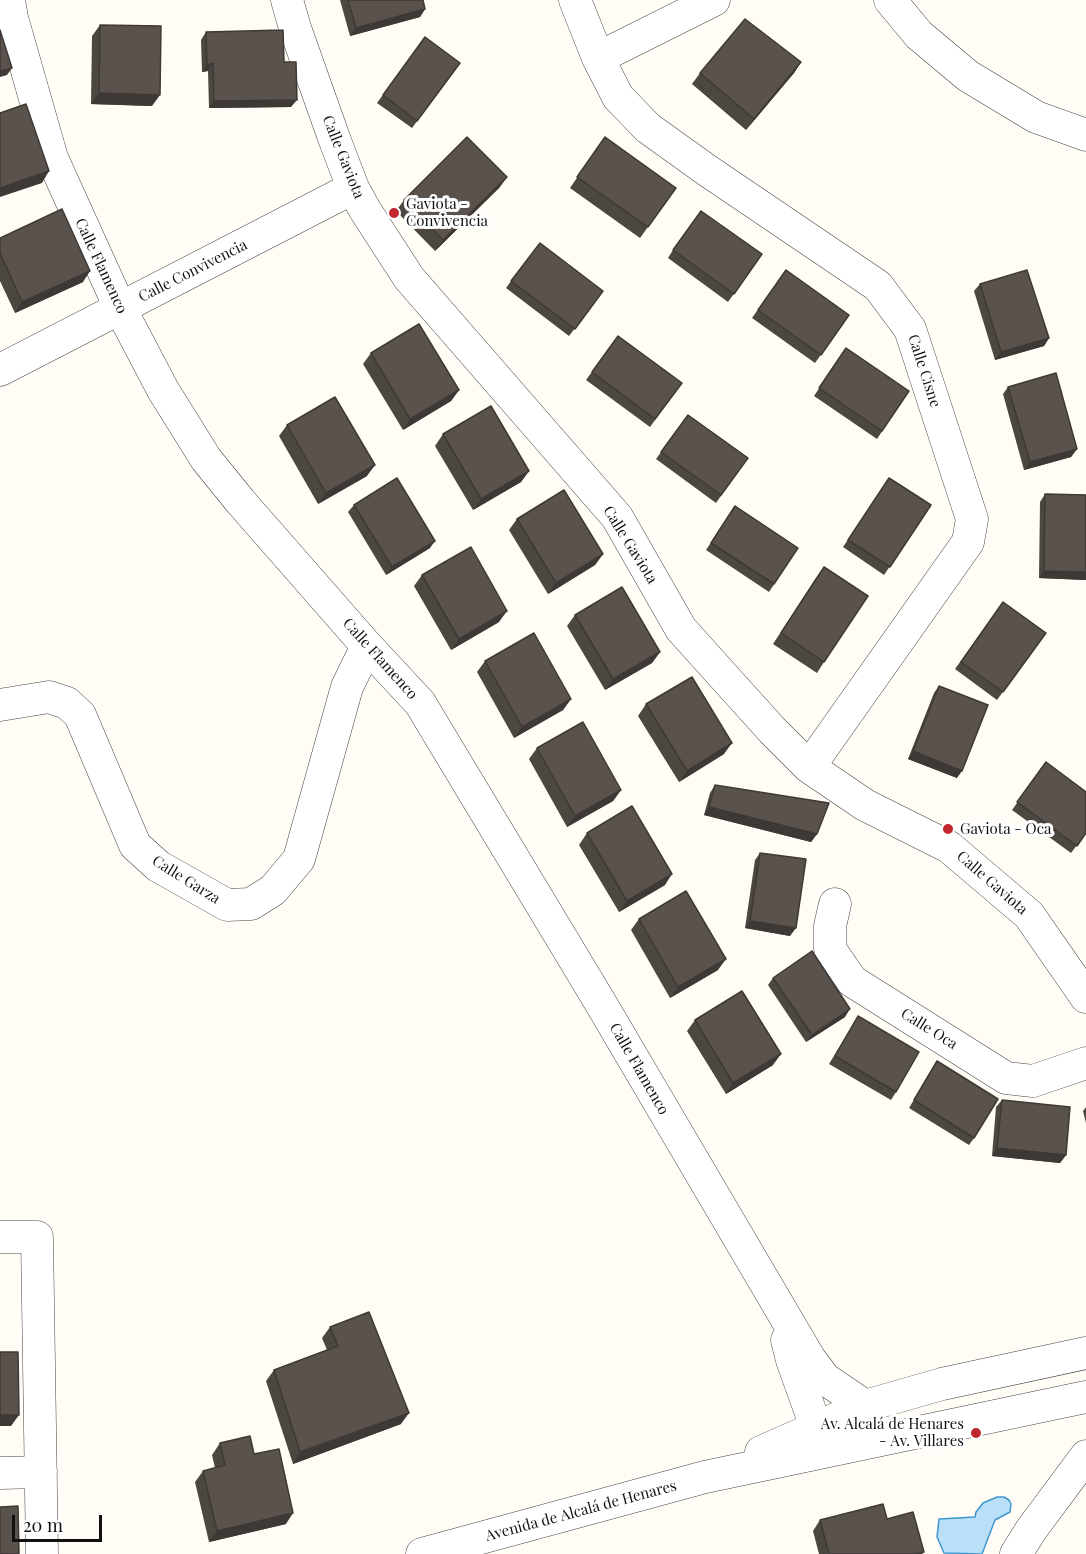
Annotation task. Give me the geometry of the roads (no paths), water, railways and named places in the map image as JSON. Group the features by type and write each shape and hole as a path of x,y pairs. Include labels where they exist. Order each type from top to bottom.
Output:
{"street":[{"name":"Calle Flamenco","path":"9,0 12,18 52,158 120,308 163,390 206,459 240,501 420,703 600,1002 810,1359 825,1379 865,1406"},
{"name":"Calle Gaviota","path":"287,0 353,188 364,210 409,278 616,517 681,629 772,730 809,767 865,805 949,847 1029,915 1086,997"},
{"name":"Calle Cisne","path":"575,0 598,58 618,97 648,128 878,286 910,328 972,519 968,542 809,767"},
{"path":"598,58 714,0"},
{"path":"890,0 919,34 968,76 1036,117 1086,135"},
{"name":"Calle Convivencia","path":"0,370 353,188"},
{"name":"Calle Garza","path":"0,705 49,697 67,703 80,715 135,845 158,866 226,905 251,904 273,890 299,859 347,687 367,646"},
{"name":"Calle Oca","path":"835,904 830,926 830,949 852,981 1006,1078 1033,1081 1086,1063"},
{"path":"0,1237 37,1237 42,1554"},
{"name":"Calle Flamenco","path":"781,1313 792,1360 816,1427"},
{"name":"Avenida de Alcalá de Henares","path":"705,1477 865,1406 942,1384 1086,1353"},
{"name":"Avenida de Alcalá de Henares","path":"422,1554 705,1477 1086,1397"},
{"path":"816,1427 832,1440 847,1447"},
{"path":"1016,1554 1086,1456"},
{"path":"0,1473 41,1472"}],"water":[{"path":"997,1497 1009,1500 1010,1512 995,1520 982,1554 944,1553 937,1537 939,1519 975,1517 983,1503"}],"place":[{"name":"Gaviota - Convivencia","path":"394,213"},
{"name":"Gaviota - Oca","path":"948,829"},
{"name":"Av. Alcalá de Henares - Av. Villares","path":"976,1433"}]}
